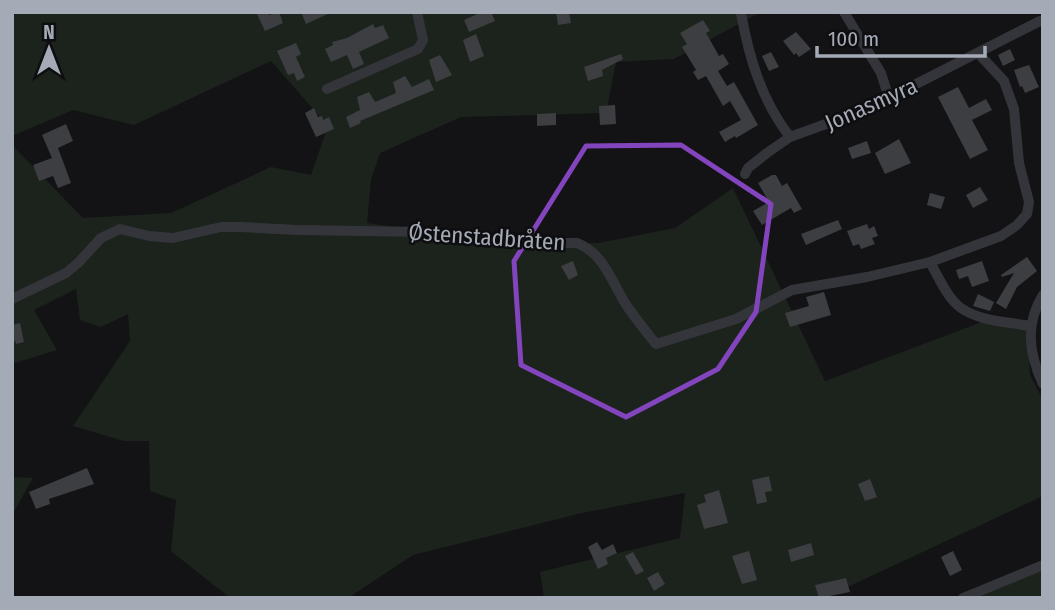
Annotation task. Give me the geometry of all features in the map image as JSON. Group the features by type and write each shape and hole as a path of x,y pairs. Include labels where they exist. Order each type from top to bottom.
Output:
{"street":[{"path":"327,89 418,49 423,40 417,12"},
{"path":"845,12 881,73 889,97"},
{"path":"741,13 756,75 790,137"},
{"name":"Jonasmyra","path":"746,174 748,168 790,137 867,109 1041,20"},
{"name":"Østenstadbråten","path":"12,299 66,273 101,238 120,229 173,238 221,227 425,232 505,243 577,243 586,247 604,263 627,306 656,344 736,318 792,290 867,277 930,262 1001,236 1027,214 1029,202 1019,163 1016,114 1012,99 1004,81 978,53"},
{"path":"930,262 946,290 960,307 983,317 1030,326"},
{"path":"1043,295 1036,305 1030,326 1034,365 1043,384"},
{"path":"963,598 1043,565"}],"highlighted area":[{"path":"681,145 771,204 756,312 718,369 626,417 521,365 514,261 586,146"}],"shaded area":[{"path":"12,12 761,12 674,59 616,62 606,113 461,117 380,153 371,180 367,223 491,241 598,243 675,228 733,188 825,381 987,320 1027,328 1030,375 1043,400 1043,496 824,598 544,598 540,572 680,538 685,493 582,513 413,555 348,598 230,598 171,551 176,500 150,491 149,441 124,441 73,426 130,341 128,314 101,327 80,320 76,289 34,310 57,350 12,364 12,145 83,218 171,213 271,167 311,175 328,126 271,61 134,125 73,110 12,136"},
{"path":"12,477 33,478 12,515"},
{"path":"1043,562 1043,598 963,598"}],"building":[{"path":"256,12 268,12 269,15 279,12 283,23 265,31"},
{"path":"301,12 332,12 306,24"},
{"path":"482,12 491,12 495,21 469,32 464,20"},
{"path":"556,12 569,12 571,23 558,25"},
{"path":"703,20 710,31 706,33 719,56 723,54 729,64 718,71 727,86 734,82 758,125 725,142 719,132 741,120 730,101 723,106 706,76 698,80 693,72 696,70 682,47 687,44 680,33"},
{"path":"373,24 375,28 383,25 389,38 359,52 364,64 353,69 347,55 331,62 325,49 333,45 332,42 347,38"},
{"path":"796,32 811,49 799,57 796,53 794,55 783,41"},
{"path":"476,34 484,56 470,62 463,40"},
{"path":"296,43 301,54 296,57 305,77 297,81 294,73 288,75 277,51"},
{"path":"1010,49 1015,60 1003,66 998,55"},
{"path":"771,52 779,67 769,71 762,56"},
{"path":"621,54 623,59 602,70 603,76 588,81 584,67"},
{"path":"440,55 452,75 436,82 429,60"},
{"path":"1029,65 1039,87 1025,93 1014,70"},
{"path":"405,76 412,87 429,79 434,90 360,121 361,123 350,128 346,117 360,110 357,97 369,92 375,102 396,93 393,82"},
{"path":"958,87 969,108 986,99 992,110 972,120 988,150 970,159 938,97"},
{"path":"615,105 616,124 600,125 599,106"},
{"path":"314,108 318,117 322,116 323,120 329,117 334,129 316,137 305,113"},
{"path":"556,113 556,125 537,126 537,114"},
{"path":"66,124 73,141 58,148 71,183 58,188 53,176 39,181 33,165 52,158 42,135"},
{"path":"899,139 911,163 885,174 875,153"},
{"path":"867,141 871,153 852,159 848,148"},
{"path":"776,175 782,186 787,183 802,209 794,213 791,208 762,225 753,211 769,202 758,183"},
{"path":"980,187 988,200 973,208 966,195"},
{"path":"930,193 945,197 941,209 927,205"},
{"path":"838,220 842,229 806,245 801,234"},
{"path":"867,224 869,229 874,226 878,236 872,238 875,244 861,249 859,244 853,246 847,231"},
{"path":"1027,257 1037,271 1017,287 1006,309 996,303 1014,273 1002,277 1001,275"},
{"path":"573,261 578,275 569,280 561,266"},
{"path":"982,261 989,281 972,287 968,276 959,279 956,270"},
{"path":"824,292 831,315 790,327 785,313 809,306 806,297"},
{"path":"978,294 994,302 990,311 973,306"},
{"path":"20,323 24,342 16,344 15,341 12,342 12,325"},
{"path":"87,468 94,484 49,499 50,504 36,509 29,492"},
{"path":"769,476 772,491 765,492 767,502 757,504 752,480"},
{"path":"870,479 877,497 865,501 858,484"},
{"path":"719,490 728,523 704,529 697,505 706,502 704,495"},
{"path":"597,542 602,550 613,544 617,553 606,558 608,564 598,569 588,547"},
{"path":"811,543 814,555 791,562 788,550"},
{"path":"749,551 757,580 742,584 732,556"},
{"path":"953,551 962,570 950,576 941,557"},
{"path":"633,552 644,571 636,575 625,556"},
{"path":"658,572 665,584 654,591 647,578"},
{"path":"846,578 850,592 819,598 815,585"}]}
